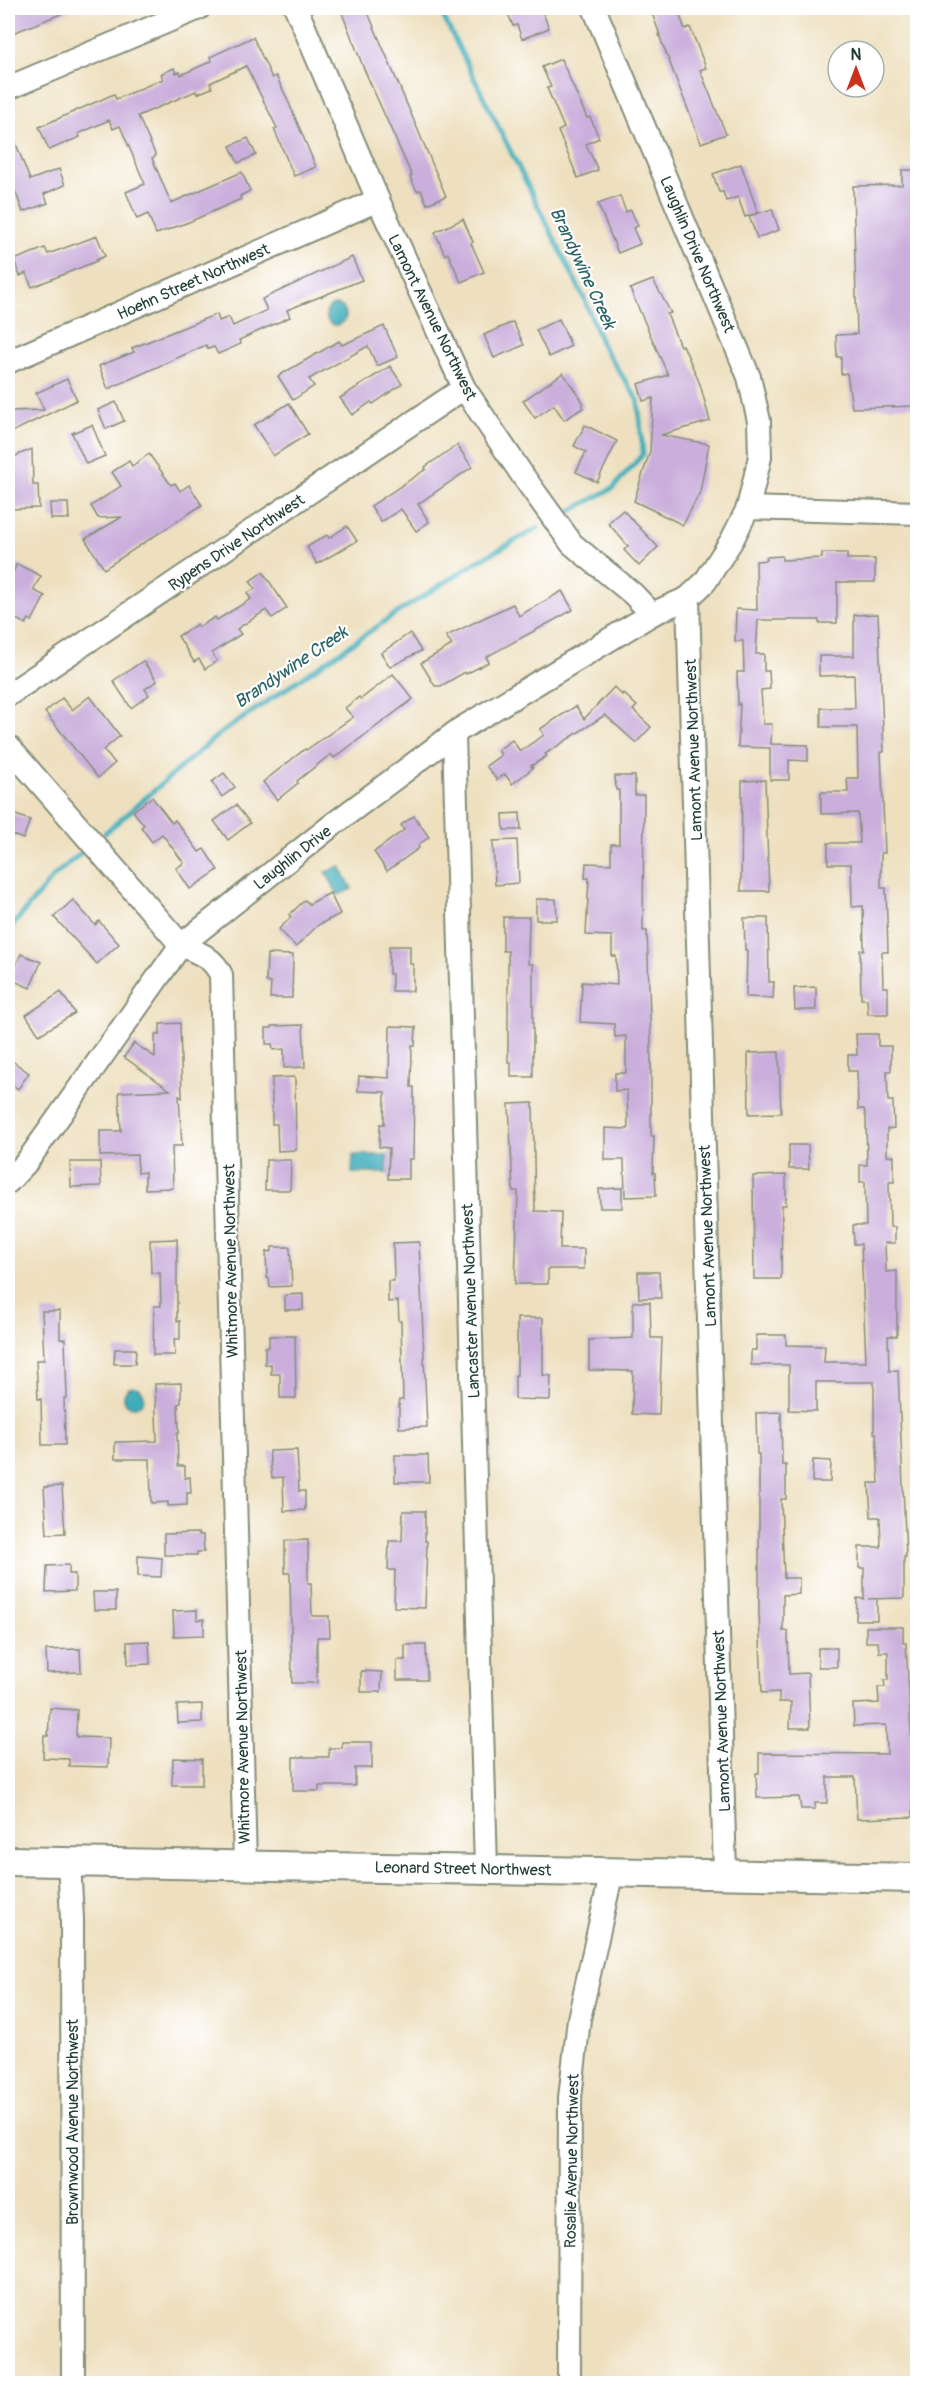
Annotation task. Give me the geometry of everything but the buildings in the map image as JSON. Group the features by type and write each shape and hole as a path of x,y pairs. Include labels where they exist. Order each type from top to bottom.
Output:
{"main road":[{"name":"Leonard Street Northwest","path":"8,1861 486,1868 918,1878"}],"street":[{"path":"8,88 199,8"},
{"name":"Lamont Avenue Northwest","path":"296,8 378,200 464,388 572,544 633,594 652,614"},
{"name":"Laughlin Drive Northwest","path":"594,8 749,377 759,421 760,457 748,508"},
{"name":"Hoehn Street Northwest","path":"8,362 378,200"},
{"name":"Rypens Drive Northwest","path":"8,695 464,388"},
{"path":"652,614 688,598 705,582 723,555 748,508 918,513"},
{"name":"Lamont Avenue Northwest","path":"688,598 725,1873"},
{"name":"Laughlin Drive","path":"8,1182 26,1163 181,945 331,826 454,734 652,614"},
{"name":"Lancaster Avenue Northwest","path":"454,734 486,1868"},
{"name":"Whitmore Avenue Northwest","path":"8,746 181,945 208,956 216,964 221,975 245,1864"},
{"name":"Brownwood Avenue Northwest","path":"69,1861 72,1919 73,2384"},
{"name":"Rosalie Avenue Northwest","path":"570,2384 570,2098 579,2019 612,1871"}],"water":[{"path":"332,305 340,305 346,311 346,319 340,325 332,325 326,319 326,311"},
{"path":"340,866 352,889 338,895 326,872"},
{"path":"353,1155 387,1155 387,1173 352,1173"},
{"path":"134,1387 141,1390 144,1397 141,1404 134,1407 127,1404 124,1397 127,1390"}],"waterway":[{"name":"Brandywine Creek","path":"439,8 584,298 602,345 638,400 643,454 613,488 565,514"},
{"name":"Brandywine Creek","path":"105,833 218,735 397,613 478,561 538,528"},
{"name":"Brandywine Creek","path":"8,931 54,876 82,852"}]}
